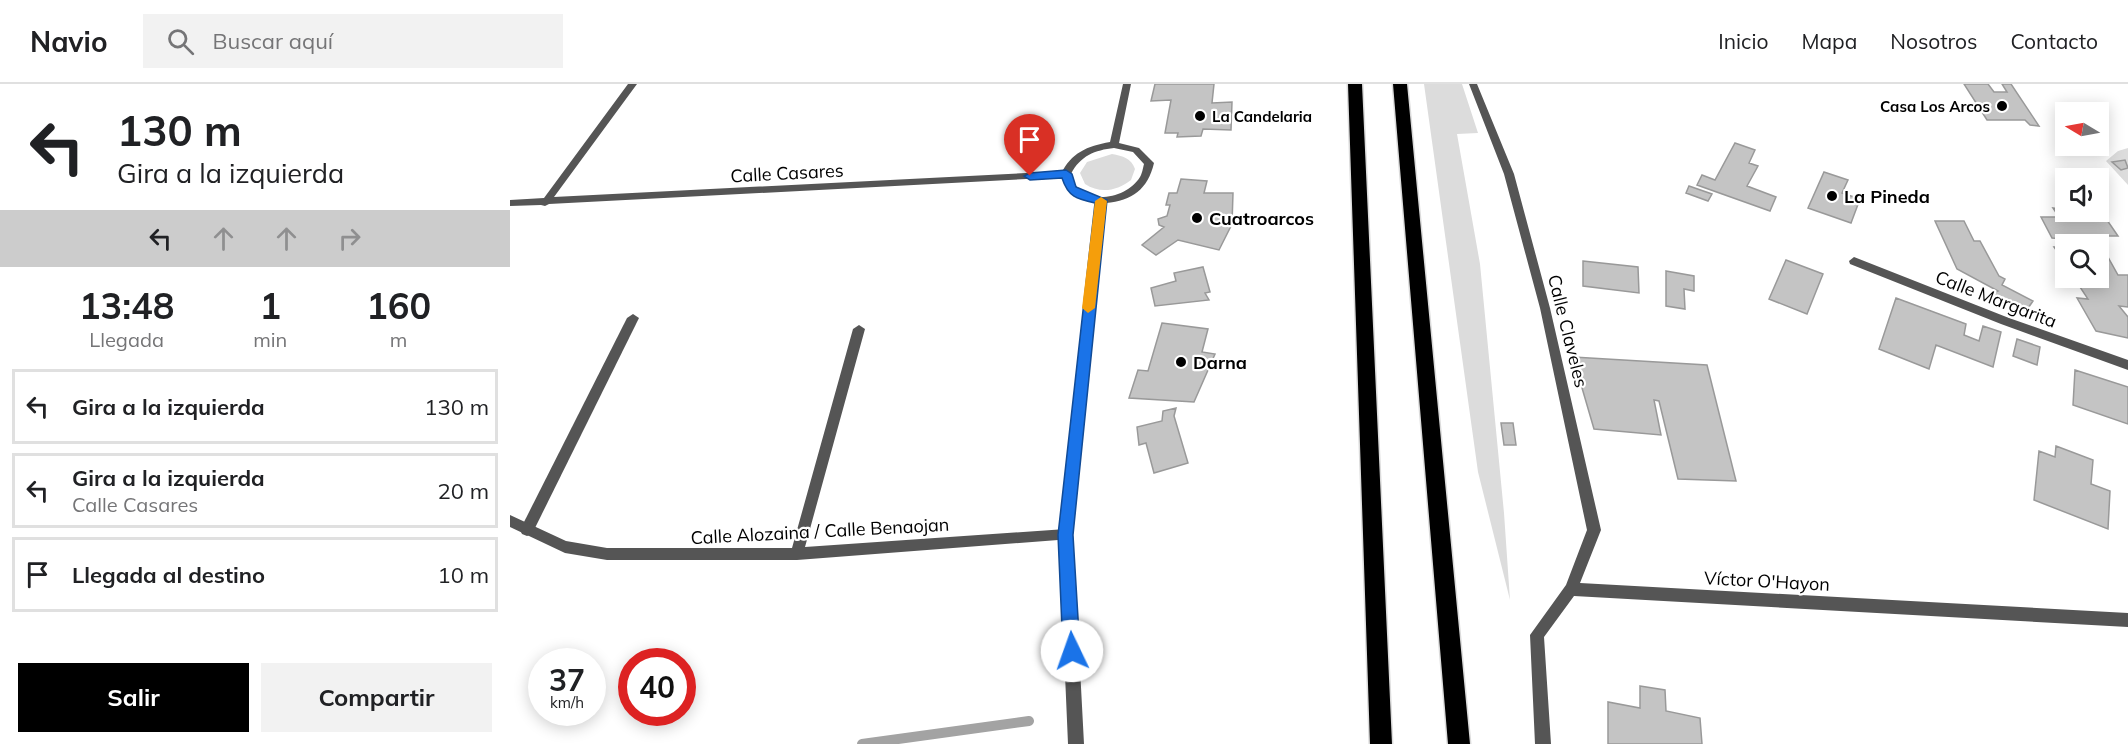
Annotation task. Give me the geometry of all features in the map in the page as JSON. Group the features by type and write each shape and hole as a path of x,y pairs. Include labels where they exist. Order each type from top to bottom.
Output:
{"highway":[{"path":"1355,84 1381,744"},
{"path":"1400,84 1459,744"}],"street":[{"path":"545,203 633,84"},
{"path":"1114,145 1127,84"},
{"name":"Calle Claveles","path":"1473,84 1509,174 1545,308 1594,530 1571,589"},
{"path":"1114,145 1136,150 1149,164 1149,172 1138,188 1121,197 1101,200 1079,195 1071,189 1066,174 1069,165 1082,154 1100,147 1114,145"},
{"name":"Calle Casares","path":"510,203 545,203 1066,174"},
{"path":"1076,744 1066,535 1101,200"},
{"name":"Calle Margarita","path":"1854,261 2005,321 2128,365"},
{"path":"526,530 633,318"},
{"path":"797,554 859,329"},
{"name":"Calle Alozaina / Calle Benaojan","path":"510,520 526,530 566,547 607,554 797,554 1066,535"},
{"path":"1543,744 1537,635 1571,589"},
{"name":"Víctor O'Hayon","path":"1571,589 2128,620"}],"shaded area":[{"path":"1424,84 1462,84 1478,133 1457,134 1480,264 1510,600 1478,472"},
{"path":"2128,148 2128,185 2106,161 2118,151"},
{"path":"1112,154 1131,162 1135,169 1131,180 1120,187 1108,190 1097,189 1085,184 1080,173 1087,162"}],"building":[{"name":"La Candelaria","path":"1155,84 1214,84 1212,103 1232,102 1231,130 1203,129 1201,136 1177,137 1178,133 1165,133 1171,100 1151,101"},
{"name":"Casa Los Arcos","path":"1964,84 1988,84 1994,92 2007,92 2002,84 2011,84 2039,126 2030,125 2025,120 1987,120"},
{"path":"1735,143 1755,150 1749,163 1758,166 1747,186 1776,197 1770,211 1697,185 1702,175 1715,180"},
{"path":"2125,160 2128,168 2121,170 2112,162"},
{"name":"La Pineda","path":"1824,172 1848,180 1842,193 1860,199 1851,223 1808,208"},
{"name":"Cuatroarcos","path":"1181,179 1207,181 1204,193 1233,193 1232,224 1219,250 1178,240 1156,255 1142,245 1164,227 1159,225 1158,219 1167,216 1170,205 1166,205 1169,193 1177,193"},
{"path":"1689,186 1712,194 1708,201 1686,193"},
{"path":"2041,217 2055,217 2055,222 2108,222 2118,236 2055,234 2055,238 2052,238"},
{"path":"1935,221 1964,221 1974,241 1980,241 1999,276 2005,279 2002,285 2033,301 2026,311 1992,294 1998,291 1957,269"},
{"path":"2109,259 2118,275 2128,275 2128,307 2119,306 2128,317 2128,338 2096,331 2077,298 2088,299 2081,288 2109,288"},
{"path":"1786,260 1823,274 1807,314 1769,299"},
{"path":"1583,261 1638,267 1639,293 1583,286"},
{"path":"1203,267 1210,292 1205,293 1209,300 1155,306 1151,288 1176,281 1174,273"},
{"path":"1666,271 1694,276 1694,291 1684,289 1685,309 1666,306"},
{"path":"1896,298 1966,324 1964,335 1979,341 1983,326 2001,332 1993,367 1936,345 1929,369 1879,349"},
{"name":"Darna","path":"1162,323 1208,329 1202,352 1215,354 1194,402 1129,398 1138,370 1148,371"},
{"path":"2017,339 2040,347 2037,365 2013,356"},
{"path":"1573,357 1707,365 1736,481 1678,479 1659,401 1654,400 1661,435 1594,429"},
{"path":"2075,370 2128,387 2128,424 2073,405"},
{"path":"1176,408 1174,416 1188,463 1154,473 1146,443 1139,445 1137,427 1162,421 1163,411"},
{"path":"1501,423 1513,423 1516,445 1504,445"},
{"path":"2056,446 2093,460 2091,484 2110,491 2108,529 2034,500 2039,451 2055,457"},
{"path":"1640,686 1665,690 1666,711 1700,718 1702,744 1608,744 1608,702 1640,708"}],"waterway":[{"path":"862,744 1029,721"}],"slow traffic":[{"path":"1088,308 1101,201"}],"place":[{"name":"Casa Los Arcos","path":"2002,106"},
{"name":"La Candelaria","path":"1200,116"},
{"name":"La Pineda","path":"1832,196"},
{"name":"Cuatroarcos","path":"1197,218"},
{"name":"Darna","path":"1181,362"}],"route":[{"path":"1030,176 1066,174 1071,189 1079,195 1101,200 1066,535 1072,651"}]}
